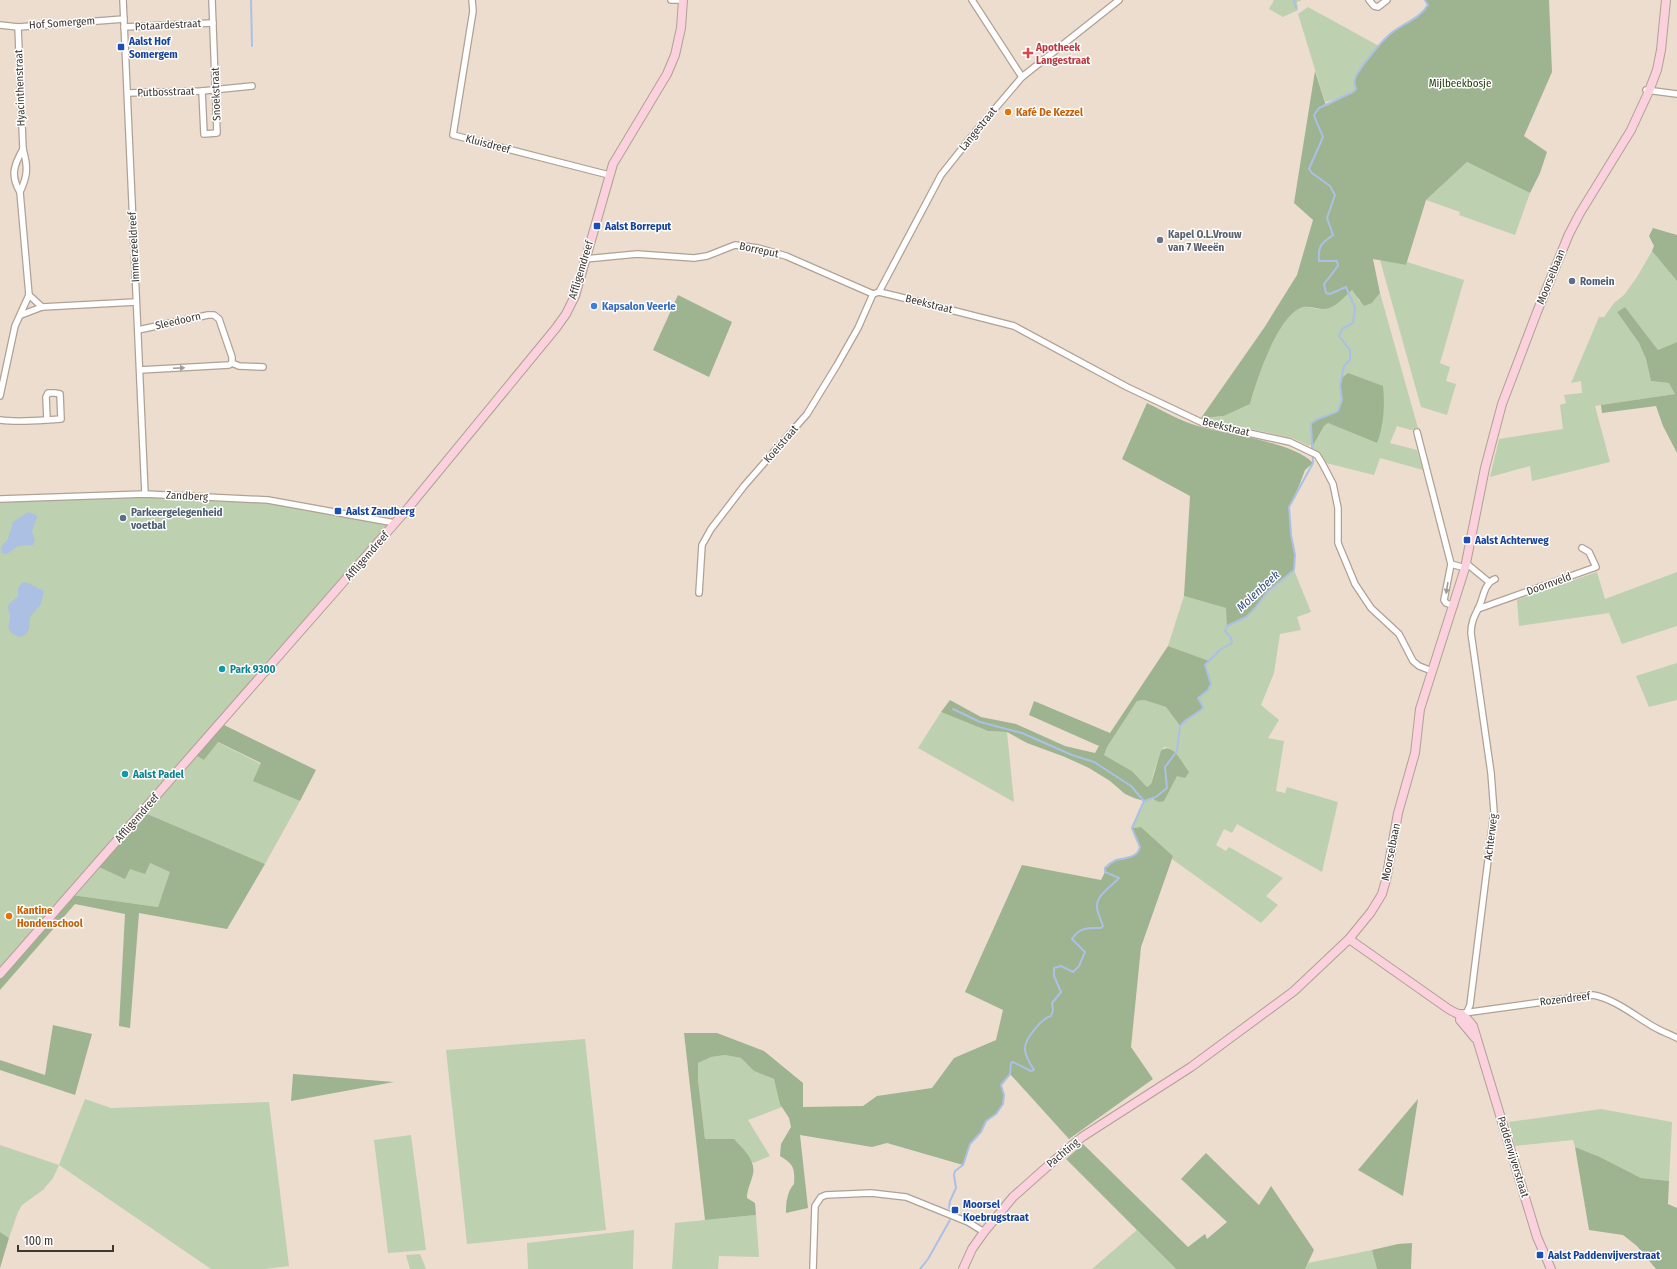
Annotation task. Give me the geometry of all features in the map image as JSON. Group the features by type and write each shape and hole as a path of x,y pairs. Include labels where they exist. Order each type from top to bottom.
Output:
{"street":[{"name":"Immerzeeldreef","path":"123,0 145,494"},
{"name":"Snoekstraat","path":"202,91 204,134 217,133 212,0"},
{"name":"Kluisdreef","path":"472,0 473,11 453,135 609,175"},
{"path":"671,0 679,0"},
{"name":"Affligemdreef","path":"0,974 395,523 559,324 575,296 609,175 618,154 667,74 675,55 681,28 683,0"},
{"path":"972,0 1022,77"},
{"name":"Langestraat","path":"876,293 941,175 976,131 1022,77 1120,0"},
{"path":"1369,0 1374,6 1378,7 1387,0"},
{"name":"Moorselbaan","path":"1191,1067 1294,991 1349,939 1371,912 1382,894 1386,880 1398,813 1415,753 1420,709 1454,606 1465,566 1472,538 1476,506 1502,404 1537,312 1572,229 1580,213 1631,130 1657,70 1661,50 1666,0"},
{"name":"Hof Somergem","path":"0,25 18,27 124,19"},
{"name":"Potaardestraat","path":"124,27 213,23"},
{"name":"Hyacinthenstraat","path":"18,27 23,149 27,161 26,178 20,192"},
{"name":"Putbosstraat","path":"128,93 202,91 252,86"},
{"path":"1648,90 1677,94"},
{"name":"Hyacinthenstraat","path":"0,396 15,326 29,295 20,192 15,184 14,164 23,149"},
{"name":"Borreput","path":"585,260 637,254 694,258 707,256 735,245 758,248 786,256 876,293"},
{"name":"Beekstraat","path":"876,293 1001,321 1014,326 1127,387 1203,423 1290,442 1317,455 1333,484 1338,508 1338,543 1355,584 1362,597 1371,608 1398,634 1413,661 1419,666 1432,671"},
{"name":"Koeistraat","path":"699,593 702,545 711,529 744,486 807,414 837,365 876,293"},
{"path":"29,295 42,308"},
{"path":"21,315 42,308 136,302"},
{"name":"Sleedoorn","path":"138,330 214,315 219,319 232,357 232,363"},
{"path":"140,370 223,366 232,363 239,366 263,367"},
{"path":"0,420 9,422 47,420 61,419 60,394 48,393 46,397 47,420"},
{"path":"1417,432 1451,564 1444,600 1446,603 1454,606"},
{"name":"Zandberg","path":"0,499 145,494 268,500 395,523"},
{"name":"Doornveld","path":"1478,609 1596,567 1588,552 1582,548"},
{"path":"1451,564 1465,566 1489,582"},
{"path":"1478,609 1489,582 1495,579"},
{"name":"Achterweg","path":"1464,1013 1470,1005 1494,812 1491,773 1471,633 1473,618 1478,609"},
{"path":"1349,939 1454,1013 1464,1013"},
{"name":"Rozendreef","path":"1464,1013 1593,994 1614,1003 1656,1028 1677,1038"},
{"name":"Paddenvijverstraat","path":"1464,1013 1460,1020 1479,1043 1537,1236 1551,1269"},
{"name":"Pachting","path":"963,1269 972,1249 1013,1197 1082,1137 1191,1067"},
{"path":"812,1269 815,1206 821,1197 826,1195 871,1193 906,1197 968,1222 984,1232"}],"green space":[{"path":"1274,0 1302,0 1297,2 1298,10 1283,17 1269,9"},
{"name":"Mijlbeekbosje","path":"1425,0 1549,0 1552,72 1524,136 1547,152 1540,173 1530,193 1467,162 1426,200 1406,265 1373,259 1380,293 1372,303 1364,306 1352,290 1335,305 1326,309 1304,307 1295,311 1286,321 1270,349 1257,380 1250,404 1224,416 1201,418 1264,328 1297,275 1313,220 1294,203 1315,71 1326,106 1353,92 1356,89 1355,79 1360,69 1370,56 1389,35 1415,18 1424,10 1428,5"},
{"path":"1308,7 1379,46 1361,68 1355,80 1356,89 1346,96 1325,102 1298,14"},
{"path":"1467,162 1530,193 1515,235 1459,215 1460,212 1426,200"},
{"path":"1653,228 1677,235 1677,281 1652,251 1654,246 1649,236"},
{"path":"1652,251 1677,281 1677,342 1658,350 1625,307 1617,312 1639,343 1646,359 1651,381 1670,383 1675,394 1595,406 1610,462 1532,481 1530,466 1490,477 1499,439 1563,429 1560,405 1566,403 1564,395 1582,393 1581,381 1571,383 1599,317 1604,317 1614,303 1624,295 1637,277"},
{"path":"1380,260 1406,265 1407,262 1464,280 1440,363 1450,367 1446,381 1456,384 1447,415 1421,407"},
{"path":"1352,290 1356,294 1359,301 1372,303 1380,293 1418,428 1411,430 1397,426 1390,443 1417,450 1423,470 1380,458 1374,475 1326,463 1311,449 1324,426 1328,423 1377,443 1382,420 1383,386 1340,386 1342,400 1338,411 1317,419 1311,424 1312,444 1309,446 1292,438 1201,418 1224,416 1250,404 1263,365 1277,334 1285,321 1294,312 1303,307 1320,309 1329,307"},
{"path":"678,295 732,322 709,377 653,350"},
{"path":"1625,307 1658,350 1677,342 1677,453 1663,426 1656,406 1602,413 1601,405 1675,394 1669,383 1651,381 1646,359 1639,343 1617,312"},
{"path":"1348,373 1383,386 1383,415 1377,443 1328,423 1324,426 1311,449 1311,424 1317,419 1338,411 1342,400 1340,386 1342,378"},
{"path":"1147,403 1179,419 1198,426 1275,444 1290,449 1303,455 1313,463 1305,470 1289,507 1291,535 1295,555 1294,570 1267,592 1246,617 1227,626 1226,608 1184,596 1190,496 1122,459"},
{"path":"145,494 268,500 395,523 0,974 0,499"},
{"path":"1294,570 1311,612 1297,617 1301,630 1280,634 1274,673 1261,705 1279,720 1268,738 1284,741 1276,791 1285,793 1287,787 1338,802 1322,872 1237,824 1232,833 1224,829 1216,845 1226,851 1229,847 1283,878 1266,896 1278,905 1261,923 1172,859 1173,856 1141,827 1132,828 1144,801 1156,799 1182,763 1175,752 1167,747 1164,747 1154,771 1151,784 1147,787 1132,771 1104,755 1107,747 1137,701 1144,700 1166,707 1180,726 1191,716 1199,701 1198,698 1208,690 1211,684 1205,665 1208,661 1168,646 1184,596 1226,608 1228,626 1246,617 1267,592"},
{"path":"1597,572 1605,599 1677,572 1677,626 1622,644 1609,613 1519,626 1517,600"},
{"path":"1168,646 1209,661 1205,665 1211,684 1208,690 1198,698 1203,707 1199,712 1180,726 1166,707 1144,700 1137,701 1107,747 1104,755 1132,771 1147,787 1151,784 1161,751 1165,748 1177,754 1189,772 1185,778 1177,776 1164,801 1159,802 1153,799 1144,801 1134,798 1125,794 1110,781 1089,768 1065,757 1027,743 1007,732 988,731 941,712 950,700 981,717 1016,724 1065,746 1095,753 1099,746 1029,715 1034,701 1110,733"},
{"path":"1677,663 1677,700 1649,707 1636,676"},
{"path":"941,712 988,731 1007,732 1014,802 918,748"},
{"path":"220,723 316,770 300,801 253,781 261,763 218,742 204,760 195,755"},
{"path":"217,742 261,764 254,781 300,801 265,864 145,813 195,755 204,760"},
{"path":"145,813 265,864 227,929 139,913 130,1028 119,1026 125,914 75,904 0,990 0,979 72,895 158,907 170,872 150,863 145,874 130,869 125,879 99,867"},
{"path":"1141,827 1173,856 1141,947 1131,1047 1153,1079 1069,1139 1010,1074 1001,1085 1004,1095 1003,1104 996,1114 986,1121 981,1132 970,1144 963,1165 887,1143 872,1147 800,1135 808,1208 786,1213 787,1197 794,1184 794,1171 791,1164 780,1156 781,1144 791,1127 789,1118 780,1104 774,1079 754,1071 741,1058 725,1055 711,1057 698,1063 698,1080 705,1139 734,1139 751,1159 753,1164 753,1174 747,1198 755,1203 756,1215 705,1220 684,1033 717,1033 764,1051 803,1083 803,1107 863,1106 877,1096 932,1088 954,1058 996,1040 1003,1010 965,992 1022,865 1101,880 1105,872 1105,868 1114,861 1125,859 1137,854 1140,847 1132,828"},
{"path":"150,863 171,872 158,907 72,895 99,867 130,869"},
{"path":"53,1025 92,1034 75,1095 0,1070 0,1060 45,1075"},
{"path":"585,1039 606,1230 467,1244 446,1050"},
{"path":"725,1055 741,1058 754,1071 774,1079 782,1107 748,1120 770,1156 753,1163 738,1146 733,1143 722,1140 705,1139 698,1080 698,1063 711,1057"},
{"path":"293,1074 394,1082 291,1101"},
{"path":"85,1099 111,1108 269,1102 289,1266 265,1269 211,1269 59,1165"},
{"path":"1418,1099 1403,1196 1358,1170"},
{"path":"1601,1109 1672,1122 1669,1181 1641,1178 1600,1157 1575,1147 1573,1140 1515,1146 1509,1122"},
{"path":"411,1135 426,1250 388,1253 374,1140"},
{"path":"1083,1144 1188,1247 1205,1234 1207,1239 1227,1222 1181,1179 1206,1153 1259,1205 1271,1186 1314,1250 1305,1269 1176,1269 1066,1159"},
{"path":"0,1145 59,1165 53,1178 43,1190 22,1205 9,1238 0,1232"},
{"path":"1575,1147 1600,1157 1641,1178 1669,1181 1668,1204 1677,1208 1677,1269 1656,1269 1637,1246 1623,1235 1589,1230"},
{"path":"756,1215 759,1257 719,1256 718,1269 672,1269 675,1223"},
{"path":"634,1230 633,1269 528,1269 527,1243"},
{"path":"1137,1230 1176,1269 1092,1269"},
{"path":"0,1232 9,1238 0,1268"},
{"path":"1412,1243 1411,1269 1377,1269 1372,1250 1398,1244"},
{"path":"1372,1250 1377,1269 1305,1269 1308,1263"},
{"path":"420,1254 426,1269 410,1269 406,1255"}],"water":[{"path":"28,512 36,515 37,517 32,531 35,541 33,545 18,546 7,554 2,553 1,547 8,539 13,522"},
{"path":"23,582 44,591 41,604 30,617 29,629 25,635 19,637 11,632 8,627 10,614 8,607 18,596 18,588"}],"waterway":[{"path":"251,0 252,46"},
{"path":"1294,0 1296,8"},
{"name":"Molenbeek","path":"949,1208 950,1201 956,1188 954,1175 955,1171 963,1165 970,1144 981,1132 986,1121 996,1114 1003,1104 1004,1095 1001,1085 1010,1074 1011,1063 1013,1062 1031,1071 1034,1070 1026,1056 1025,1047 1028,1039 1035,1029 1043,1020 1051,1016 1053,1010 1052,1003 1061,992 1054,976 1054,968 1061,966 1073,972 1079,966 1085,952 1072,939 1081,930 1088,928 1101,928 1103,926 1097,910 1097,904 1101,895 1119,878 1105,872 1105,868 1116,860 1131,857 1139,851 1140,847 1132,828 1144,801 1156,797 1167,788 1165,767 1177,751 1180,726 1201,710 1203,707 1198,698 1208,690 1211,684 1205,665 1220,650 1232,643 1231,638 1225,631 1227,626 1246,617 1267,592 1294,570 1295,555 1291,535 1289,507 1313,463 1311,424 1317,419 1338,411 1342,400 1340,386 1344,366 1350,360 1350,350 1339,336 1342,329 1353,323 1355,308 1346,287 1330,294 1326,293 1324,284 1338,266 1337,261 1319,261 1319,251 1321,245 1333,235 1327,218 1335,195 1330,186 1312,173 1309,169 1323,137 1314,115 1319,108 1353,92 1356,89 1355,79 1370,57 1389,35 1415,18 1424,10 1428,5 1425,0"},
{"path":"953,709 980,722 1022,733 1072,755 1094,762 1131,786 1144,801"},
{"name":"Molenbeek","path":"920,1269 928,1259 950,1220"}],"place":[{"name":"Aalst Hof Somergem","path":"121,47"},
{"name":"Apotheek Langestraat","path":"1028,53"},
{"name":"Kafé De Kezzel","path":"1008,112"},
{"name":"Aalst Borreput","path":"597,226"},
{"name":"Kapel O.L.Vrouw van 7 Weeën","path":"1160,240"},
{"name":"Romein","path":"1572,281"},
{"name":"Kapsalon Veerle","path":"594,306"},
{"name":"Aalst Zandberg","path":"338,511"},
{"name":"Parkeergelegenheid voetbal","path":"123,518"},
{"name":"Aalst Achterweg","path":"1467,540"},
{"name":"Park 9300","path":"222,669"},
{"name":"Aalst Padel","path":"125,774"},
{"name":"Kantine Hondenschool","path":"9,916"},
{"name":"Moorsel Koebrugstraat","path":"955,1210"},
{"name":"Aalst Paddenvijverstraat","path":"1540,1255"}]}
